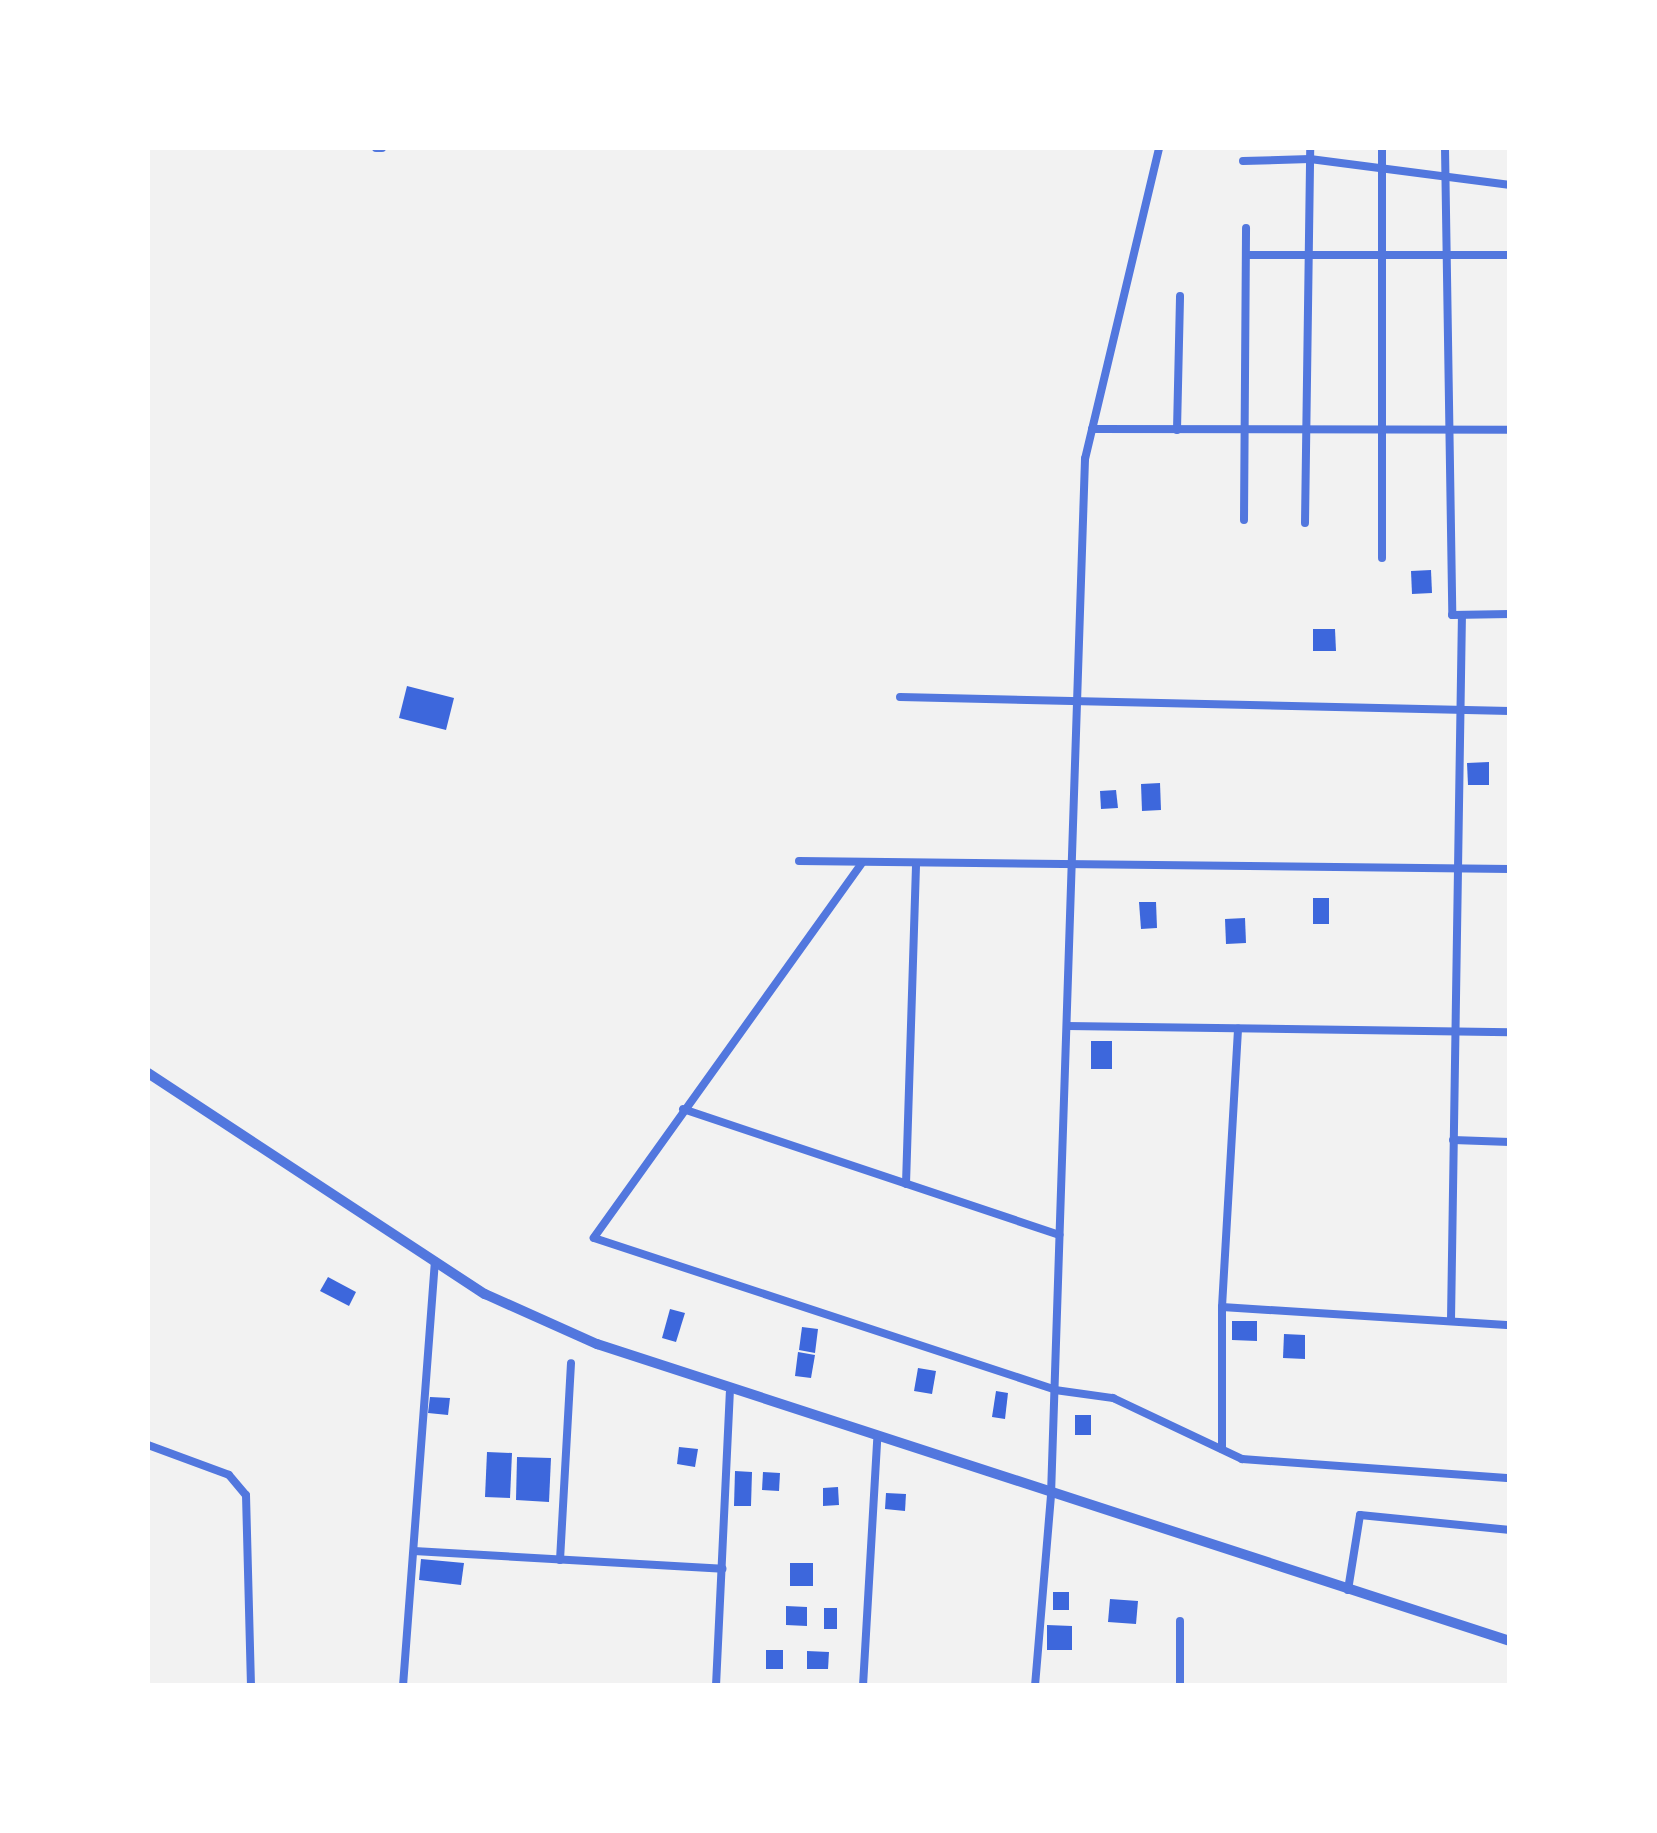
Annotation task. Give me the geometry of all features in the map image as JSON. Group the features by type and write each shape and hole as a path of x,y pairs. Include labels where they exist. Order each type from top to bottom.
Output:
{"street":[{"path":"1035,1686 1055,1390 1069,867 1080,702 1078,617 1092,430 1159,148"},
{"path":"1306,523 1310,148"},
{"path":"1382,148 1382,558"},
{"path":"1445,148 1452,614 1510,614"},
{"path":"1243,161 1310,159 1510,185"},
{"path":"1244,520 1246,228"},
{"path":"1246,255 1510,256"},
{"path":"1178,430 1180,296"},
{"path":"1092,430 1510,430"},
{"path":"1450,1320 1462,614"},
{"path":"900,697 1510,711"},
{"path":"799,861 1510,870"},
{"path":"862,863 594,1238 1055,1390 1113,1398 1242,1459 1510,1478"},
{"path":"906,1184 916,864"},
{"path":"1066,1026 1510,1032"},
{"path":"1222,1449 1222,1307 1238,1028"},
{"path":"148,1073 435,1260 517,1308 730,1392 1510,1641"},
{"path":"683,1110 1060,1235"},
{"path":"1453,1140 1510,1142"},
{"path":"403,1686 435,1260"},
{"path":"1222,1307 1510,1325"},
{"path":"560,1560 571,1363"},
{"path":"716,1686 730,1392"},
{"path":"863,1686 877,1440"},
{"path":"148,1445 229,1475 246,1495 251,1686"},
{"path":"1348,1590 1360,1516 1510,1530"},
{"path":"414,1551 722,1569"},
{"path":"1180,1621 1180,1686"}],"building":[{"path":"1431,570 1432,593 1412,594 1411,571"},
{"path":"1313,629 1335,629 1336,651 1313,651"},
{"path":"407,686 454,698 446,730 399,718"},
{"path":"1489,762 1489,785 1468,785 1467,763"},
{"path":"1160,783 1161,810 1142,811 1141,784"},
{"path":"1116,790 1118,808 1101,809 1100,791"},
{"path":"1313,898 1329,898 1329,924 1313,924"},
{"path":"1139,902 1156,902 1157,928 1141,929"},
{"path":"1245,918 1246,943 1226,944 1225,919"},
{"path":"1091,1041 1112,1041 1112,1069 1091,1069"},
{"path":"328,1277 356,1292 349,1306 320,1291"},
{"path":"670,1309 685,1313 676,1342 662,1338"},
{"path":"1232,1321 1257,1321 1257,1341 1232,1340"},
{"path":"802,1327 818,1329 815,1353 799,1350"},
{"path":"1284,1334 1305,1335 1305,1359 1283,1358"},
{"path":"798,1352 815,1355 811,1378 795,1376"},
{"path":"918,1368 936,1371 932,1394 914,1391"},
{"path":"996,1391 1008,1393 1005,1419 992,1417"},
{"path":"430,1397 450,1398 448,1415 428,1413"},
{"path":"1075,1415 1091,1415 1091,1435 1075,1435"},
{"path":"679,1447 698,1449 695,1467 677,1464"},
{"path":"487,1452 512,1453 510,1498 485,1497"},
{"path":"517,1457 551,1458 549,1502 516,1500"},
{"path":"735,1471 752,1472 751,1506 734,1506"},
{"path":"763,1472 780,1473 779,1491 762,1490"},
{"path":"838,1487 839,1505 823,1506 823,1488"},
{"path":"886,1493 906,1494 905,1511 885,1509"},
{"path":"421,1559 464,1563 461,1585 419,1580"},
{"path":"790,1563 813,1563 813,1586 790,1586"},
{"path":"1053,1592 1069,1592 1069,1610 1053,1610"},
{"path":"1110,1599 1138,1601 1136,1624 1108,1622"},
{"path":"786,1606 807,1607 807,1626 786,1625"},
{"path":"824,1608 837,1608 837,1629 824,1629"},
{"path":"1047,1625 1072,1626 1072,1650 1047,1650"},
{"path":"766,1650 783,1650 783,1669 766,1669"},
{"path":"807,1651 829,1652 828,1669 807,1669"}]}
